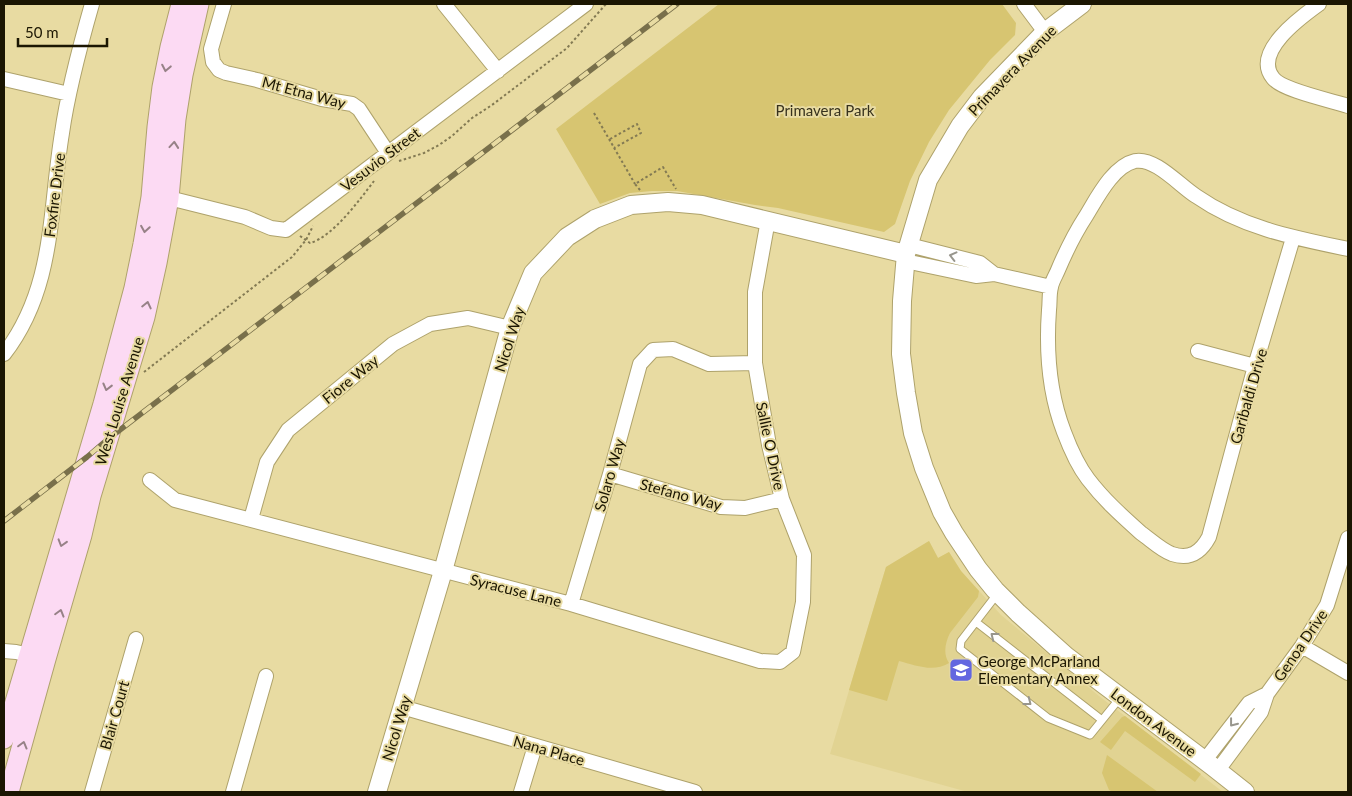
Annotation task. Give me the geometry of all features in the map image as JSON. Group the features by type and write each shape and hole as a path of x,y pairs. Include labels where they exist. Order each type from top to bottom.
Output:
{"main road":[{"name":"West Louise Avenue","path":"160,197 157,126 162,87 181,4"},
{"name":"West Louise Avenue","path":"9,792 37,657 134,288 143,244 160,197 183,75 199,4"},
{"name":"West Louise Avenue","path":"4,738 37,657"}],"street":[{"name":"Foxfire Drive","path":"4,354 20,330 40,285 51,231 62,133 69,94 92,4"},
{"name":"Mt Etna Way","path":"224,4 211,50 214,62 219,70 322,99 352,104 359,109 393,158"},
{"path":"444,4 498,71"},
{"name":"Vesuvio Street","path":"160,197 245,217 271,228 286,230 393,158 498,71 586,4"},
{"path":"1024,4 1045,32"},
{"name":"Primavera Avenue","path":"907,253 928,180 960,126 982,97 1045,32 1082,4"},
{"path":"1319,4 1296,22 1274,44 1269,56 1268,69 1273,79 1287,87 1348,106"},
{"path":"4,79 69,94"},
{"path":"1051,287 1072,240 1097,199 1116,172 1123,166 1136,161 1153,164 1196,197 1224,213 1265,230 1293,238 1348,248"},
{"name":"Nicol Way","path":"377,792 443,571 510,328 533,272 567,237 595,219 631,206 668,202 702,205 907,253 976,276 994,274 1051,287"},
{"name":"Sallie O Drive","path":"768,220 756,292 755,363 769,445 782,500 804,555 804,602 793,652 780,662"},
{"name":"Garibaldi Drive","path":"1051,287 1048,325 1049,370 1058,413 1064,433 1075,457 1088,478 1113,508 1156,545 1172,554 1186,556 1194,554 1204,546 1208,537 1293,238"},
{"name":"London Avenue","path":"907,253 902,301 901,354 906,393 913,433 924,468 942,512 954,533 978,569 998,593 1066,656 1245,792"},
{"name":"Fiore Way","path":"251,519 267,462 288,430 393,344 430,324 468,318 510,328"},
{"name":"Solaro Way","path":"571,604 610,474 640,364 653,350 673,349 709,364 755,363"},
{"path":"1198,351 1256,366"},
{"name":"Stefano Way","path":"610,474 721,506 745,508 782,500"},
{"name":"Syracuse Lane","path":"150,480 175,500 571,604 760,661 780,662"},
{"name":"Genoa Drive","path":"1211,765 1261,712 1268,694 1302,646 1327,605 1348,538"},
{"name":"Blair Court","path":"92,792 136,639"},
{"path":"1302,646 1348,673"},
{"path":"4,651 37,657"},
{"path":"233,792 266,676"},
{"name":"Nana Place","path":"402,707 534,746 664,788 695,792"},
{"path":"521,792 534,746"}],"lane":[{"path":"998,593 961,641 960,649 1048,718 1090,735 1120,697"},
{"path":"976,622 1102,720"}],"path":[{"path":"393,158 424,153 452,136 472,118 567,48 606,4"},
{"path":"594,113 642,195"},
{"path":"610,139 637,124 641,133 614,148"},
{"path":"635,184 663,167 678,193"},
{"path":"300,236 310,243 317,241 327,234 353,208 378,176"},
{"path":"138,377 292,257 306,240 314,225"}],"shaded area":[{"name":"George McParland Elementary Annex","path":"929,541 938,558 949,552 961,571 1001,615 1099,696 1223,792 968,792 830,754 886,567"}],"green space":[{"name":"Primavera Park","path":"719,4 1002,4 1016,23 1015,35 990,60 949,110 929,142 910,181 895,224 884,232 778,208 677,191 630,193 600,204 556,129"},
{"path":"929,541 938,558 949,552 961,571 979,591 978,597 948,637 945,652 949,663 930,668 899,661 887,701 849,690 886,567"},
{"path":"1125,716 1201,774 1195,782 1125,731 1111,750 1100,742"},
{"path":"1107,755 1158,792 1113,792 1109,790 1102,773"}],"railway":[{"path":"4,521 108,439 677,4"}],"place":[{"name":"George McParland Elementary Annex","path":"961,670"}]}
